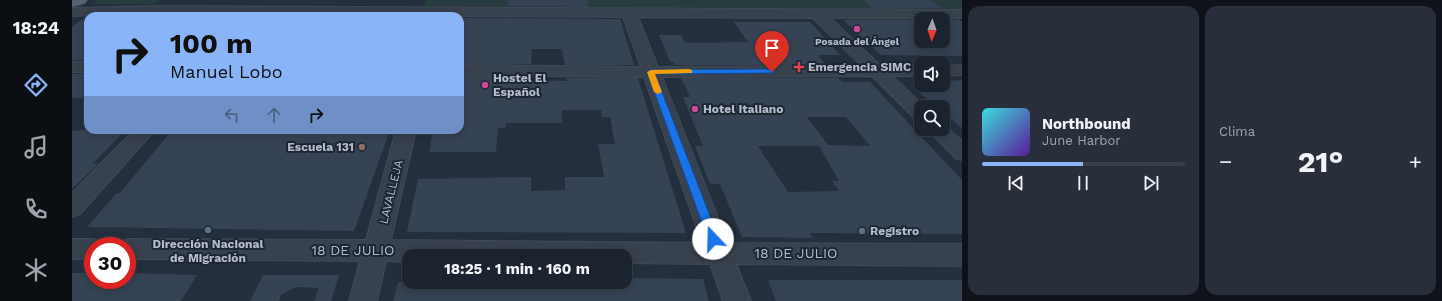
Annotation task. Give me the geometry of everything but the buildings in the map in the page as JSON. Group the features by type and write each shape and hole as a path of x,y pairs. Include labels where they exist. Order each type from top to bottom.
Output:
{"main road":[{"path":"72,3 80,0"}],"street":[{"path":"80,0 79,6 81,8 97,10"},
{"path":"72,12 97,10 202,12"},
{"path":"629,13 737,301"},
{"path":"464,14 962,14"},
{"path":"818,14 914,107"},
{"path":"72,67 84,67"},
{"path":"464,70 651,72 914,71"},
{"path":"950,70 962,70"},
{"path":"72,208 141,134"},
{"name":"LAVALLEJA","path":"363,301 405,134"},
{"path":"944,136 962,153"},
{"path":"72,249 84,249"},
{"name":"18 DE JULIO","path":"136,249 962,255"}],"green space":[{"path":"98,0 160,0 154,4 92,4"},
{"path":"426,0 962,0 962,10 424,6"}],"slow traffic":[{"path":"658,92 651,72 689,72"}],"place":[{"name":"Posada del Ángel","path":"857,29"},
{"name":"Emergencia SIMC","path":"799,67"},
{"name":"Hostel El Español","path":"485,85"},
{"name":"Hotel Italiano","path":"695,109"},
{"name":"Escuela 131","path":"362,147"},
{"name":"Dirección Nacional de Migración","path":"208,230"},
{"name":"Registro","path":"862,231"}],"route":[{"path":"713,239 651,72 772,72"}]}
